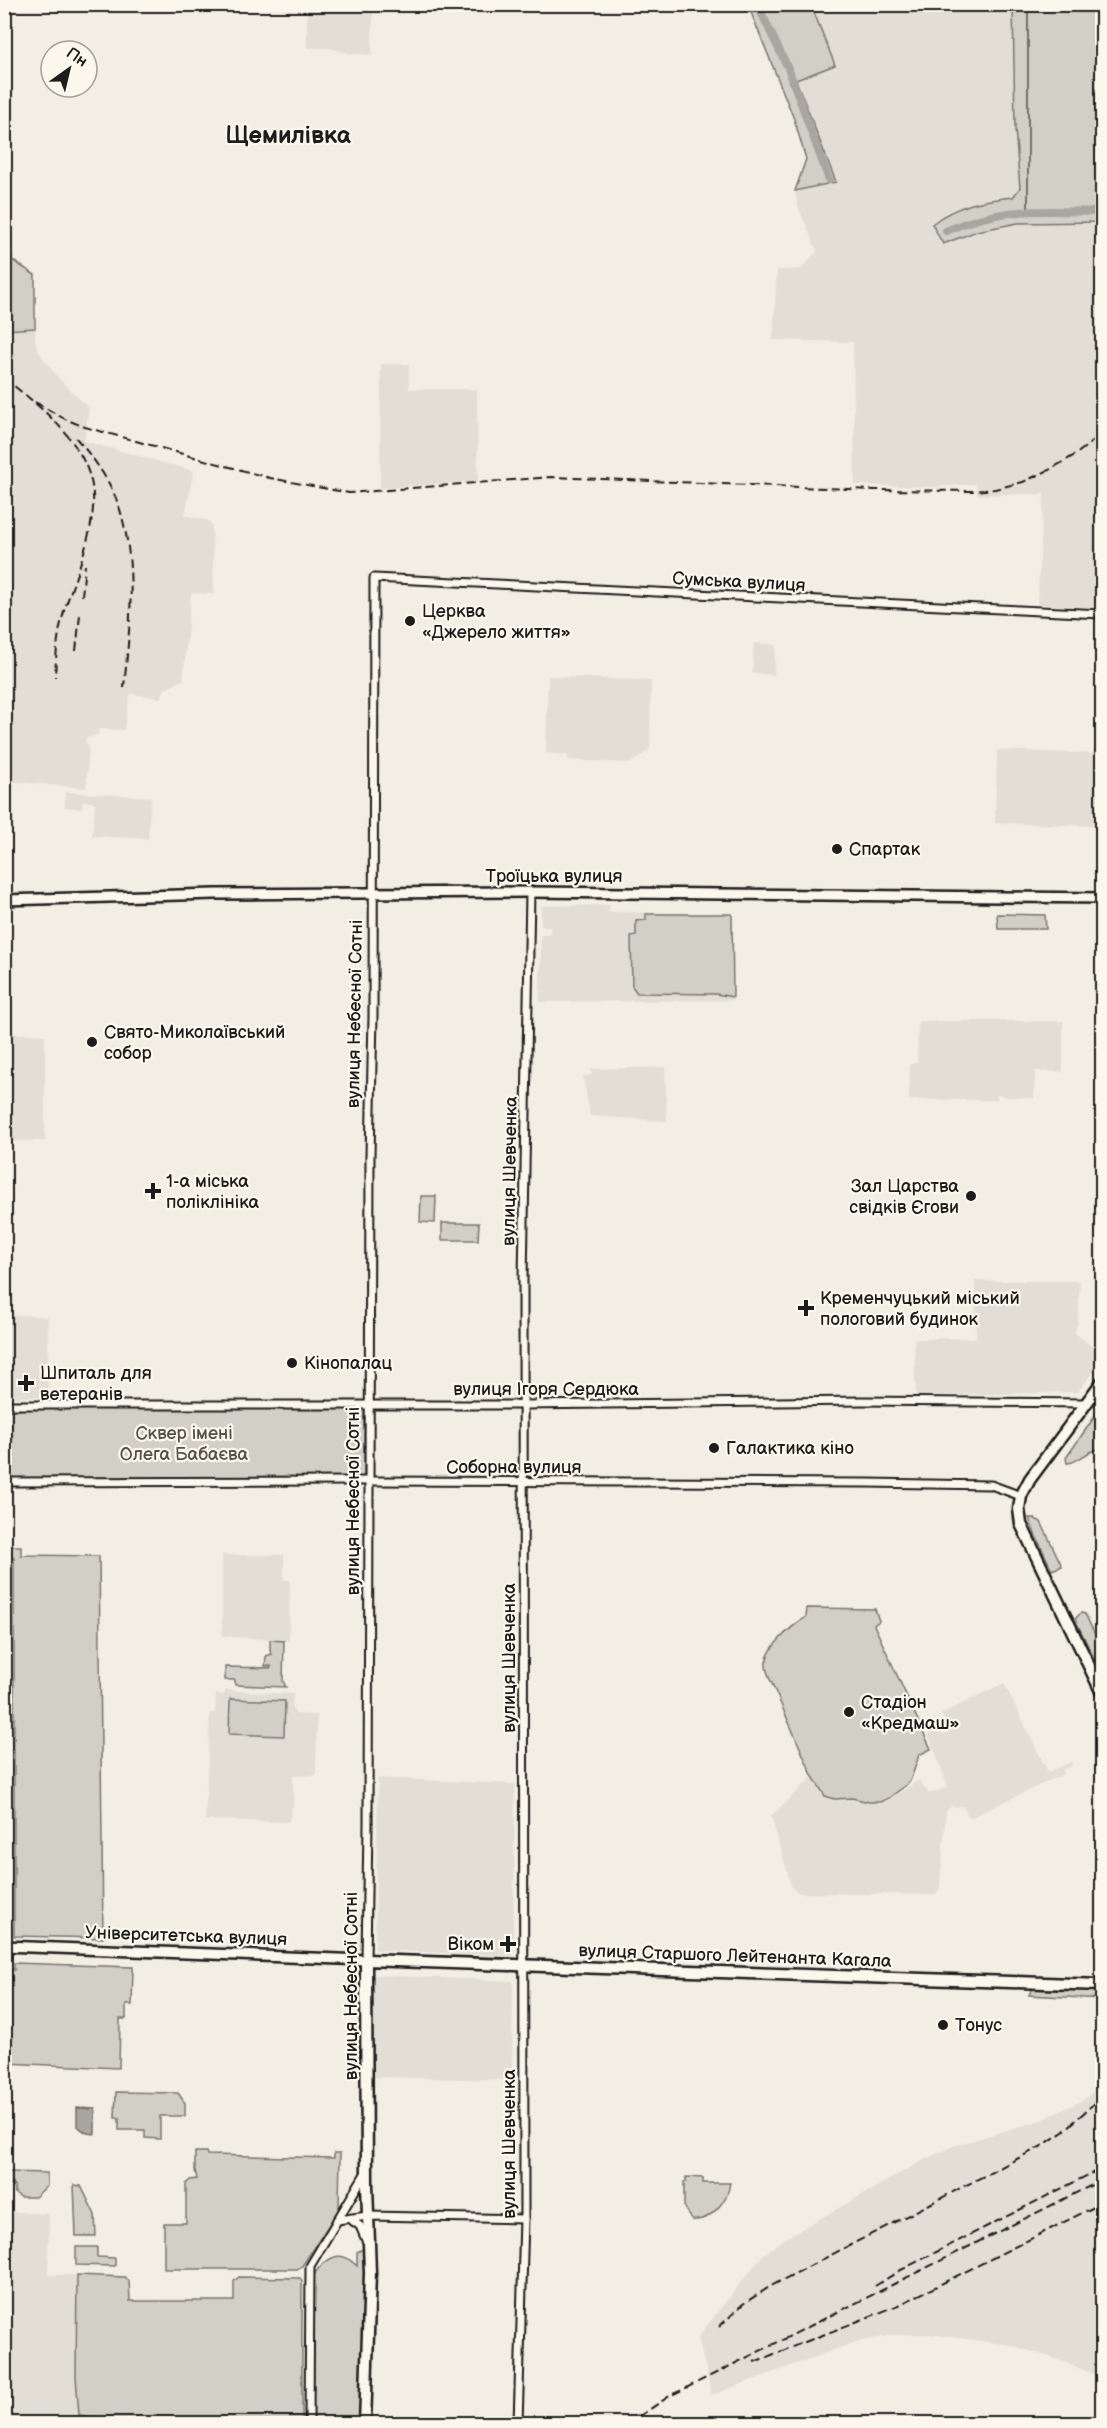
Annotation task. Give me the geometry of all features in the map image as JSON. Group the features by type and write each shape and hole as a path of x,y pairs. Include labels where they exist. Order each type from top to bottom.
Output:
{"highway":[{"path":"1102,1382 1030,1477 1021,1496 1019,1509 1021,1524 1102,1693"},
{"name":"вулиця Старшого Лейтенанта Кагала","path":"366,1960 1102,1985"},
{"name":"вулиця Небесної Сотні","path":"365,2424 369,2250 366,2171 366,1960"}],"main road":[{"name":"Троїцька вулиця","path":"4,900 215,894 530,892 1102,898"},
{"name":"Університетська вулиця","path":"4,1946 366,1960"}],"street":[{"name":"Сумська вулиця","path":"374,578 1102,614"},
{"name":"вулиця Небесної Сотні","path":"366,1960 370,1166 374,894 374,578"},
{"name":"вулиця Шевченка","path":"518,2424 524,2219 524,1405 526,1078 530,892"},
{"name":"вулиця Ігоря Сердюка","path":"4,1405 524,1405 862,1401 1087,1403"},
{"name":"Соборна вулиця","path":"4,1482 370,1481 991,1485 1021,1496"},
{"path":"309,2424 309,2273 312,2262 366,2171"},
{"path":"337,2220 368,2216 524,2219"},
{"path":"348,2218 360,2226 369,2250"}],"shaded area":[{"path":"307,5 373,5 372,55 352,54 329,48 307,48"},
{"path":"811,5 1013,5 1015,129 1020,188 1014,197 985,200 946,212 943,244 977,231 1018,223 1102,222 1102,608 1037,604 1044,494 977,495 976,484 935,487 855,485 853,342 773,340 777,270 801,269 817,251 798,206 795,191 836,182 796,80 815,16"},
{"path":"35,328 38,351 59,379 89,408 84,441 194,471 185,515 209,521 212,527 214,594 191,593 183,680 164,690 161,698 130,694 124,730 98,729 99,734 85,739 89,749 86,788 5,781 4,330"},
{"path":"381,364 409,364 409,389 477,389 478,481 380,488"},
{"path":"754,643 776,645 774,675 752,673"},
{"path":"548,676 651,681 650,749 631,763 569,760 567,755 546,753"},
{"path":"997,750 1102,754 1102,826 995,823"},
{"path":"65,792 151,797 148,839 92,836 95,803 83,801 82,809 65,807"},
{"path":"610,905 609,912 732,914 733,1000 540,1002 541,935 550,935 550,927 541,926 541,906"},
{"path":"918,1021 1063,1021 1063,1072 1035,1071 1034,1098 997,1095 997,1100 909,1100 910,1064 917,1063"},
{"path":"5,1033 45,1035 45,1141 5,1141"},
{"path":"665,1067 667,1121 590,1116 583,1076 592,1075 591,1069"},
{"path":"975,1281 1080,1281 1075,1333 1102,1354 1102,1361 1078,1392 916,1396 914,1339 976,1338"},
{"path":"5,1316 48,1317 48,1397 5,1397"},
{"path":"222,1555 284,1555 284,1580 290,1580 289,1641 222,1636"},
{"path":"1004,1683 1048,1772 1071,1762 1072,1766 1063,1769 1064,1774 970,1818 962,1806 954,1807 953,1805 946,1811 940,1887 936,1895 799,1893 792,1888 771,1816 812,1777 825,1797 852,1798 869,1803 880,1803 890,1799 919,1780 929,1794 948,1787 928,1734 939,1727 943,1734 947,1732 943,1726 947,1724 941,1714"},
{"path":"225,1690 293,1694 292,1708 296,1714 317,1715 316,1775 293,1776 293,1805 289,1822 205,1820 210,1713 215,1713 216,1694 224,1695"},
{"path":"378,1778 515,1784 513,1956 375,1950"},
{"path":"374,1975 513,1981 512,2080 372,2077"},
{"path":"1102,2084 1102,2378 1060,2360 1010,2345 930,2334 893,2335 856,2342 712,2395 698,2337 762,2256 782,2240 922,2161 953,2146 1042,2120 1083,2100"},
{"path":"77,2108 95,2109 95,2134 87,2133 77,2126"},
{"path":"4,2211 49,2214 48,2275 77,2275 76,2377 79,2415 130,2423 5,2423"}],"green space":[{"path":"748,5 811,5 835,65 796,80 836,182 795,191 806,159 794,119"},
{"path":"1013,5 1102,5 1102,222 1018,223 977,231 943,244 932,224 950,212 970,204 1013,197 1020,188 1015,129"},
{"path":"5,243 11,244 12,260 35,275 35,328 5,330"},
{"path":"646,914 732,914 733,997 716,994 637,993 632,986 631,936 636,935 636,921 646,920"},
{"path":"997,914 1045,915 1046,929 998,929"},
{"path":"421,1196 436,1196 435,1223 420,1222"},
{"path":"442,1223 479,1223 478,1240 442,1240"},
{"name":"Сквер імені Олега Бабаєва","path":"5,1405 364,1405 364,1481 5,1482"},
{"path":"1102,1406 1102,1449 1092,1451 1067,1463 1066,1458"},
{"path":"1029,1518 1041,1522 1062,1566 1052,1570"},
{"path":"5,1546 21,1546 21,1555 99,1556 103,1938 14,1936 14,1558 5,1557"},
{"name":"Стадіон «Кредмаш»","path":"807,1608 875,1609 879,1621 874,1625 931,1749 919,1755 911,1779 905,1786 880,1802 852,1798 834,1799 825,1796 812,1775 769,1677 766,1665 771,1650 788,1631 806,1617"},
{"path":"1081,1613 1085,1614 1102,1649 1102,1674 1075,1619"},
{"path":"270,1640 284,1641 283,1681 286,1687 235,1685 235,1680 225,1680 225,1667 271,1668 271,1666 265,1666 266,1656 272,1654"},
{"path":"230,1699 285,1701 284,1736 229,1734"},
{"path":"14,1963 133,1967 132,2005 126,2005 126,2019 120,2019 119,2068 5,2063 5,1970 14,1970"},
{"path":"1037,1988 1102,1991 1102,1999 1029,1995 1031,1990"},
{"path":"116,2092 178,2093 185,2103 185,2116 160,2116 160,2139 145,2138 145,2130 119,2130 119,2118 115,2118"},
{"path":"195,2152 206,2152 207,2155 334,2158 334,2153 340,2153 339,2209 302,2266 297,2269 164,2269 164,2223 186,2223 186,2184 190,2180 197,2179"},
{"path":"5,2172 47,2173 47,2186 35,2197 21,2197 15,2193 14,2185 5,2185"},
{"path":"686,2177 703,2178 703,2183 730,2183 722,2203 712,2214 699,2220 692,2220 684,2206"},
{"path":"74,2185 81,2186 95,2215 96,2236 76,2236"},
{"path":"76,2247 97,2247 97,2257 115,2258 115,2266 76,2265"},
{"path":"363,2249 361,2423 313,2424 314,2275 323,2264 335,2257 349,2259 357,2266 357,2252"},
{"path":"77,2275 125,2277 129,2281 130,2301 234,2301 234,2281 239,2277 300,2278 302,2282 302,2423 130,2424 79,2415 76,2377"}],"waterway":[{"path":"757,4 788,68 829,180"},
{"path":"1028,4 1028,211"},
{"path":"946,231 985,217 1004,214 1041,211 1102,212"}],"railway":[{"path":"4,378 43,410 76,447 90,477 93,494 90,530 60,626 55,677"},
{"path":"35,402 85,427 270,478 349,493 551,477 874,490 973,491 995,489 1023,482 1075,455 1102,434"},
{"path":"76,438 110,485 119,506 127,538 131,581 124,688"},
{"path":"82,596 85,565"},
{"path":"76,651 80,615"},
{"path":"719,2327 743,2304 771,2286 1042,2146 1063,2132 1102,2096"},
{"path":"875,2286 899,2271 1102,2168"},
{"path":"628,2424 668,2397 1102,2180"},
{"path":"754,2362 899,2305 1102,2203"}],"place":[{"name":"Церква «Джерело життя»","path":"410,621"},
{"name":"Спартак","path":"837,849"},
{"name":"Свято-Миколаївський собор","path":"92,1042"},
{"name":"1-а міська поліклініка","path":"153,1191"},
{"name":"Зал Царства свідків Єгови","path":"971,1196"},
{"name":"Кременчуцький міський пологовий будинок","path":"806,1308"},
{"name":"Кінопалац","path":"292,1363"},
{"name":"Шпиталь для ветеранів","path":"26,1383"},
{"name":"Галактика кіно","path":"714,1448"},
{"name":"Стадіон «Кредмаш»","path":"849,1712"},
{"name":"Віком","path":"508,1944"},
{"name":"Тонус","path":"943,2025"}],"district":[{"name":"Щемилівка","path":"288,135"}]}
